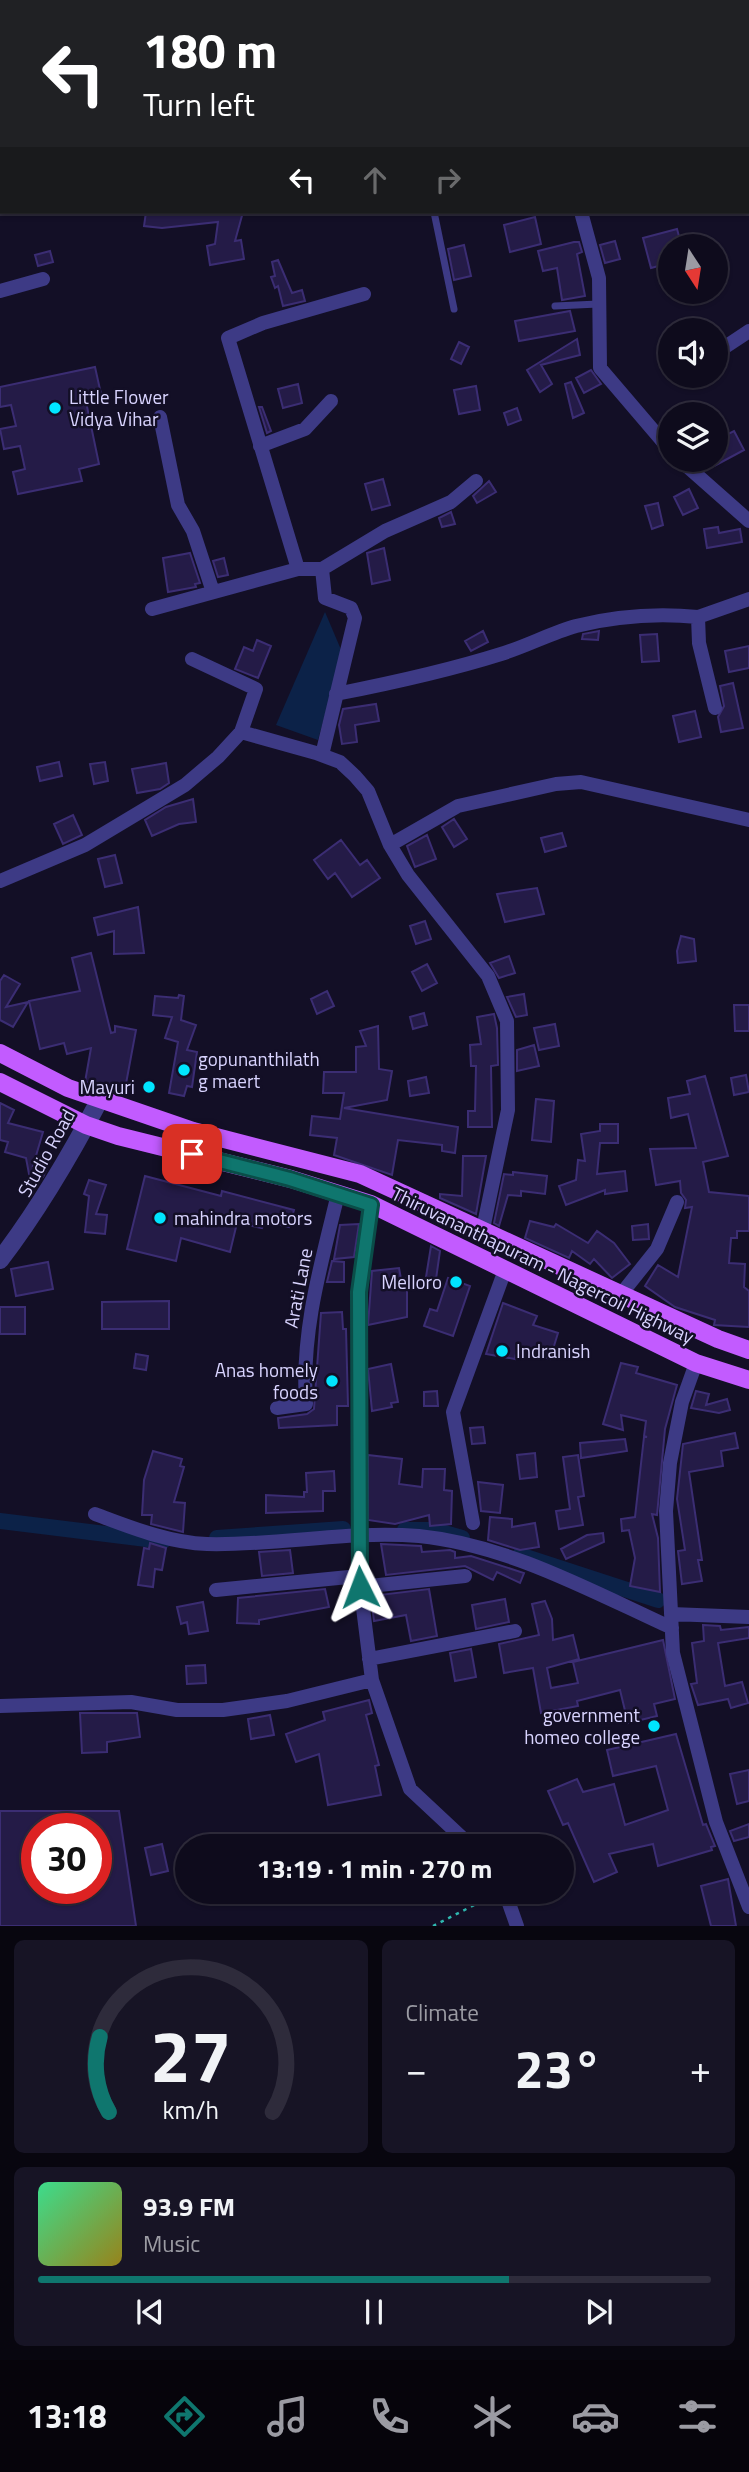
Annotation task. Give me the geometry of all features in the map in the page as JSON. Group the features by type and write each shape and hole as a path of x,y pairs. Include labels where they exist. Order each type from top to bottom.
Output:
{"main road":[{"name":"Thiruvananthapuram - Nagercoil Highway","path":"0,1053 68,1088 192,1131 360,1174 718,1339 749,1350"},
{"name":"Thiruvananthapuram - Nagercoil Highway","path":"0,1082 86,1125 118,1136 371,1205 696,1363 749,1380"}],"street":[{"path":"582,214 599,278 600,368 658,436"},
{"path":"0,291 43,279"},
{"path":"298,569 228,338 263,323 364,294"},
{"path":"728,345 749,331"},
{"path":"260,446 305,429 331,401"},
{"path":"160,417 178,505 193,531 213,592"},
{"path":"693,472 749,522"},
{"path":"152,609 298,569 322,569 385,531 451,502 476,481"},
{"path":"322,569 325,598 351,608 355,618 322,755"},
{"path":"336,694 402,682 504,653 574,626 666,614 698,617 749,598"},
{"path":"698,617 699,643 715,708"},
{"path":"0,881 85,845 185,785 241,732 257,689 192,659"},
{"path":"241,732 340,762 368,791 390,845 408,875 488,976 508,1021 508,1110 484,1229"},
{"path":"390,845 458,806 556,784 581,782 749,820"},
{"name":"Studio Road","path":"0,1260 36,1213 100,1099"},
{"name":"Arati Lane","path":"277,1408 306,1404 304,1368 311,1311 338,1194"},
{"path":"622,1293 657,1249 677,1202"},
{"path":"371,1205 359,1292 359,1582 369,1659 372,1680 410,1789 458,1834"},
{"path":"473,1523 453,1412 505,1270"},
{"path":"696,1363 682,1402 670,1464 666,1511 671,1621 686,1711 716,1822 749,1905"},
{"path":"95,1514 148,1533 205,1544 358,1536 419,1536 471,1546 547,1571 671,1621 749,1617"},
{"path":"216,1590 465,1576"},
{"path":"369,1659 515,1631"},
{"path":"0,1706 131,1702 177,1710 223,1710 287,1701 372,1680"},
{"path":"509,1904 517,1926"}],"lane":[{"path":"434,214 454,309"},
{"path":"555,306 598,304"}],"path":[{"path":"433,1926 476,1904"}],"water":[{"path":"325,612 342,652 318,740 276,725"}],"building":[{"path":"146,214 242,214 235,241 241,240 244,259 210,265 207,246 215,244 218,222 162,228 144,226"},
{"path":"535,217 541,244 510,252 504,225"},
{"path":"677,229 678,234 658,234"},
{"path":"658,234 658,266 651,268 643,238"},
{"path":"615,241 620,259 605,263 600,245"},
{"path":"579,242 582,252 577,254 585,296 562,300 557,268 543,271 538,251"},
{"path":"464,245 471,276 454,280 448,249"},
{"path":"50,251 53,262 38,266 35,255"},
{"path":"278,260 292,293 302,290 305,301 283,306 278,286 275,288 271,277 275,276 272,262"},
{"path":"570,311 575,331 519,341 515,321"},
{"path":"577,339 580,355 541,365 552,384 540,392 527,370"},
{"path":"459,342 469,347 461,364 451,359"},
{"name":"Little Flower Vidya Vihar","path":"95,367 101,394 85,397 99,464 79,469 82,481 18,494 13,472 25,469 20,446 4,449 0,429 16,426 11,405 0,407 0,387"},
{"path":"591,370 601,384 584,393 576,378"},
{"path":"571,382 584,413 573,418 565,384"},
{"path":"298,384 302,403 283,408 278,389"},
{"path":"476,386 480,410 459,414 454,390"},
{"path":"259,407 262,407 271,431 267,433"},
{"path":"517,408 521,420 508,425 504,413"},
{"path":"734,431 744,450 728,459 728,434"},
{"path":"383,479 390,505 372,510 365,484"},
{"path":"489,481 496,492 477,503 473,496"},
{"path":"689,489 698,508 683,515 674,497"},
{"path":"658,503 663,525 652,529 645,506"},
{"path":"451,512 455,524 442,527 439,518"},
{"path":"718,527 719,533 740,529 742,542 707,548 704,529"},
{"path":"384,548 390,580 372,584 367,553"},
{"path":"190,553 200,583 195,584 196,587 168,592 163,558"},
{"path":"224,558 228,575 218,577 213,561"},
{"path":"483,631 488,642 471,651 465,641"},
{"path":"599,631 598,640 582,639 583,634"},
{"path":"657,634 659,661 642,662 640,635"},
{"path":"257,640 271,646 258,678 235,669 244,647 253,651"},
{"path":"749,646 749,668 729,672 725,651"},
{"path":"733,683 743,728 721,732 718,717 724,706 720,686"},
{"path":"376,704 379,721 355,725 357,742 342,744 339,725 343,709"},
{"path":"695,711 701,737 679,742 673,716"},
{"path":"59,762 62,776 40,781 37,767"},
{"path":"105,762 108,781 94,784 90,764"},
{"path":"166,763 169,783 160,789 137,793 132,769"},
{"path":"193,799 196,822 179,824 152,836 145,820 166,807"},
{"path":"73,815 82,835 63,844 54,824"},
{"path":"454,819 467,839 454,847 442,827"},
{"path":"562,833 566,846 545,852 541,838"},
{"path":"427,835 436,859 415,867 407,846"},
{"path":"341,840 360,865 367,860 380,878 352,897 335,873 328,879 314,860"},
{"path":"115,855 122,883 105,887 98,859"},
{"path":"537,888 544,914 505,922 497,894"},
{"path":"138,907 144,953 114,954 114,931 98,935 94,918"},
{"path":"425,921 431,939 416,944 410,926"},
{"path":"681,936 694,939 696,961 678,963 677,951"},
{"path":"91,953 111,1033 115,1032 115,1026 136,1030 125,1089 85,1082 91,1048 67,1054 64,1043 40,1049 29,1001 80,991 72,958"},
{"path":"509,956 515,973 499,978 490,963"},
{"path":"427,964 437,983 422,991 412,972"},
{"path":"4,975 20,984 6,1007 28,1002 13,1027 0,1020 0,981"},
{"path":"327,991 334,1006 317,1014 311,999"},
{"path":"524,994 527,1015 516,1017 507,997"},
{"path":"179,995 184,996 181,1020 196,1025 187,1050 197,1052 192,1087 187,1086 184,1096 169,1093 178,1042 165,1038 172,1017 153,1015 155,996 178,998"},
{"path":"734,1005 749,1005 749,1031 735,1031"},
{"path":"424,1013 427,1025 413,1029 410,1017"},
{"path":"494,1014 498,1065 491,1066 492,1127 468,1127 468,1111 475,1111 476,1066 471,1066 470,1045 481,1044 477,1017"},
{"path":"555,1024 559,1046 539,1050 534,1028"},
{"path":"378,1026 379,1069 392,1071 387,1100 344,1108 458,1127 455,1153 442,1151 442,1145 398,1140 392,1175 334,1155 337,1138 310,1135 312,1116 340,1119 344,1093 323,1093 324,1072 356,1072 356,1047 366,1046 360,1031"},
{"path":"534,1045 539,1066 517,1071 517,1050"},
{"path":"746,1075 749,1092 734,1095 731,1078"},
{"path":"705,1076 728,1156 703,1162 709,1192 749,1196 749,1231 737,1231 737,1238 731,1238 729,1263 745,1264 744,1287 749,1291 749,1327 714,1325 715,1320 675,1307 645,1286 658,1265 678,1277 692,1207 685,1208 686,1200 681,1193 680,1181 656,1185 650,1149 696,1148 688,1114 671,1118 668,1098 690,1094 687,1081"},
{"path":"426,1077 429,1093 410,1096 408,1081"},
{"path":"536,1099 554,1101 551,1142 532,1140"},
{"path":"0,1103 14,1110 8,1123 43,1132 33,1166 49,1163 43,1177 30,1179 26,1158 5,1152 8,1142 0,1140"},
{"path":"600,1124 618,1124 618,1143 600,1143 597,1174 625,1171 627,1191 605,1194 605,1190 566,1205 559,1186 576,1180 578,1160 585,1161 581,1134 600,1131"},
{"path":"463,1156 486,1156 476,1214 440,1198 440,1194 462,1196"},
{"path":"513,1172 547,1176 545,1194 521,1191 521,1196 508,1195 499,1226 494,1223 504,1174 513,1175"},
{"path":"145,1176 221,1196 222,1191 294,1210 289,1227 264,1221 262,1228 237,1223 230,1252 181,1238 176,1261 127,1249"},
{"path":"89,1180 106,1185 96,1214 107,1215 105,1234 85,1232 89,1196 84,1194"},
{"path":"530,1221 554,1227 556,1224 588,1243 597,1231 614,1243 630,1264 612,1278 594,1259 590,1264 572,1251 569,1258 525,1238"},
{"path":"359,1224 354,1257 334,1259 340,1225"},
{"path":"648,1224 649,1239 633,1240 632,1226"},
{"path":"431,1246 440,1251 436,1279 426,1277"},
{"path":"332,1261 344,1262 344,1282 327,1282"},
{"path":"48,1262 53,1289 16,1296 11,1269"},
{"path":"399,1268 401,1279 407,1278 407,1317 368,1325 372,1271"},
{"path":"448,1278 470,1286 453,1336 424,1326 430,1309 437,1311"},
{"path":"169,1301 169,1329 102,1329 102,1302"},
{"path":"503,1303 537,1316 533,1325 558,1333 550,1359 517,1348 515,1359 486,1354"},
{"path":"0,1307 25,1307 25,1334 0,1334"},
{"path":"342,1312 343,1329 346,1329 348,1406 337,1406 337,1425 279,1428 278,1418 307,1414 314,1409 321,1313"},
{"path":"136,1354 148,1356 146,1370 134,1368"},
{"path":"621,1363 638,1367 636,1373 677,1385 665,1429 657,1515 652,1514 658,1538 660,1592 630,1586 635,1558 629,1530 622,1531 621,1519 635,1517 644,1437 647,1437 644,1436 646,1421 621,1415 623,1430 603,1424"},
{"path":"391,1364 398,1402 391,1403 392,1407 372,1411 368,1369"},
{"path":"437,1391 438,1406 424,1406 424,1392"},
{"path":"696,1391 709,1394 706,1405 727,1399 730,1410 719,1413 691,1408"},
{"path":"483,1427 485,1443 472,1444 470,1428"},
{"path":"735,1433 738,1448 721,1451 723,1466 689,1472 702,1560 698,1560 702,1581 682,1584 678,1551 685,1550 677,1499 683,1444"},
{"path":"625,1439 627,1451 581,1458 580,1443"},
{"path":"153,1451 182,1459 180,1466 184,1467 174,1502 185,1503 183,1532 151,1524 152,1515 142,1515 144,1480"},
{"path":"535,1453 537,1477 520,1479 517,1455"},
{"path":"368,1455 402,1459 399,1484 422,1487 423,1469 445,1469 444,1490 452,1491 451,1524 430,1526 429,1515 395,1524 368,1520"},
{"path":"578,1455 584,1496 578,1497 583,1525 559,1529 556,1511 570,1509 563,1457"},
{"path":"334,1471 335,1491 323,1491 323,1511 266,1513 266,1495 304,1497 304,1492 307,1492 306,1473"},
{"path":"478,1482 503,1485 500,1513 481,1511"},
{"path":"490,1517 512,1519 512,1527 535,1523 539,1547 520,1550 488,1540"},
{"path":"603,1533 604,1542 566,1559 561,1549 587,1535"},
{"path":"150,1543 166,1548 162,1570 155,1569 153,1587 138,1585 144,1548 149,1549"},
{"path":"381,1544 421,1546 422,1552 450,1550 455,1552 455,1558 471,1556 524,1573 520,1583 497,1572 493,1580 465,1566 386,1575"},
{"path":"290,1550 293,1573 262,1576 259,1552"},
{"path":"325,1589 329,1607 259,1620 259,1624 237,1623 238,1598"},
{"path":"429,1589 437,1636 411,1641 406,1615 374,1621 371,1596"},
{"path":"505,1599 509,1622 476,1629 472,1605"},
{"path":"545,1601 552,1619 553,1640 573,1635 579,1659 547,1668 551,1688 578,1683 573,1662 663,1640 675,1699 654,1704 657,1716 628,1723 620,1690 577,1701 578,1706 541,1713 533,1668 504,1673 499,1644 539,1635 532,1604"},
{"path":"203,1602 208,1631 189,1634 187,1622 181,1624 177,1607"},
{"path":"703,1625 720,1626 721,1630 749,1627 749,1638 718,1643 725,1686 742,1682 748,1703 731,1708 728,1699 698,1705 691,1684 697,1683 692,1643 704,1641"},
{"path":"471,1649 476,1677 455,1681 450,1653"},
{"path":"205,1665 206,1683 187,1684 186,1666"},
{"path":"369,1700 372,1713 366,1715 379,1765 375,1766 381,1795 328,1805 319,1754 296,1762 286,1734 325,1720 323,1712"},
{"path":"80,1713 137,1713 140,1737 107,1742 107,1752 82,1753"},
{"path":"270,1715 274,1735 251,1739 248,1719"},
{"path":"676,1734 703,1825 706,1824 715,1846 711,1847 712,1850 658,1866 653,1844 609,1854 617,1872 594,1882 574,1834 568,1823 563,1825 548,1791 577,1779 583,1792 614,1784 625,1825 668,1810 656,1766 613,1776 607,1750"},
{"path":"749,1770 749,1801 737,1804 730,1774"},
{"path":"0,1811 119,1811 136,1926 0,1926"},
{"path":"749,1824 749,1837 734,1841 730,1831"},
{"path":"162,1844 168,1871 151,1875 145,1848"},
{"path":"728,1879 736,1926 711,1926 701,1886"}],"waterway":[{"path":"0,1521 163,1541"},
{"path":"217,1538 343,1529"},
{"path":"405,1530 434,1530 462,1538"},
{"path":"520,1555 658,1600"}],"place":[{"name":"Little Flower Vidya Vihar","path":"55,408"},
{"name":"gopunanthilath g maert","path":"184,1070"},
{"name":"Mayuri","path":"149,1087"},
{"name":"mahindra motors","path":"160,1218"},
{"name":"Melloro","path":"456,1282"},
{"name":"Indranish","path":"502,1351"},
{"name":"Anas homely foods","path":"332,1381"},
{"name":"government homeo college","path":"654,1726"}],"route":[{"path":"192,1154 290,1179 371,1205 359,1292 360,1587"}]}
